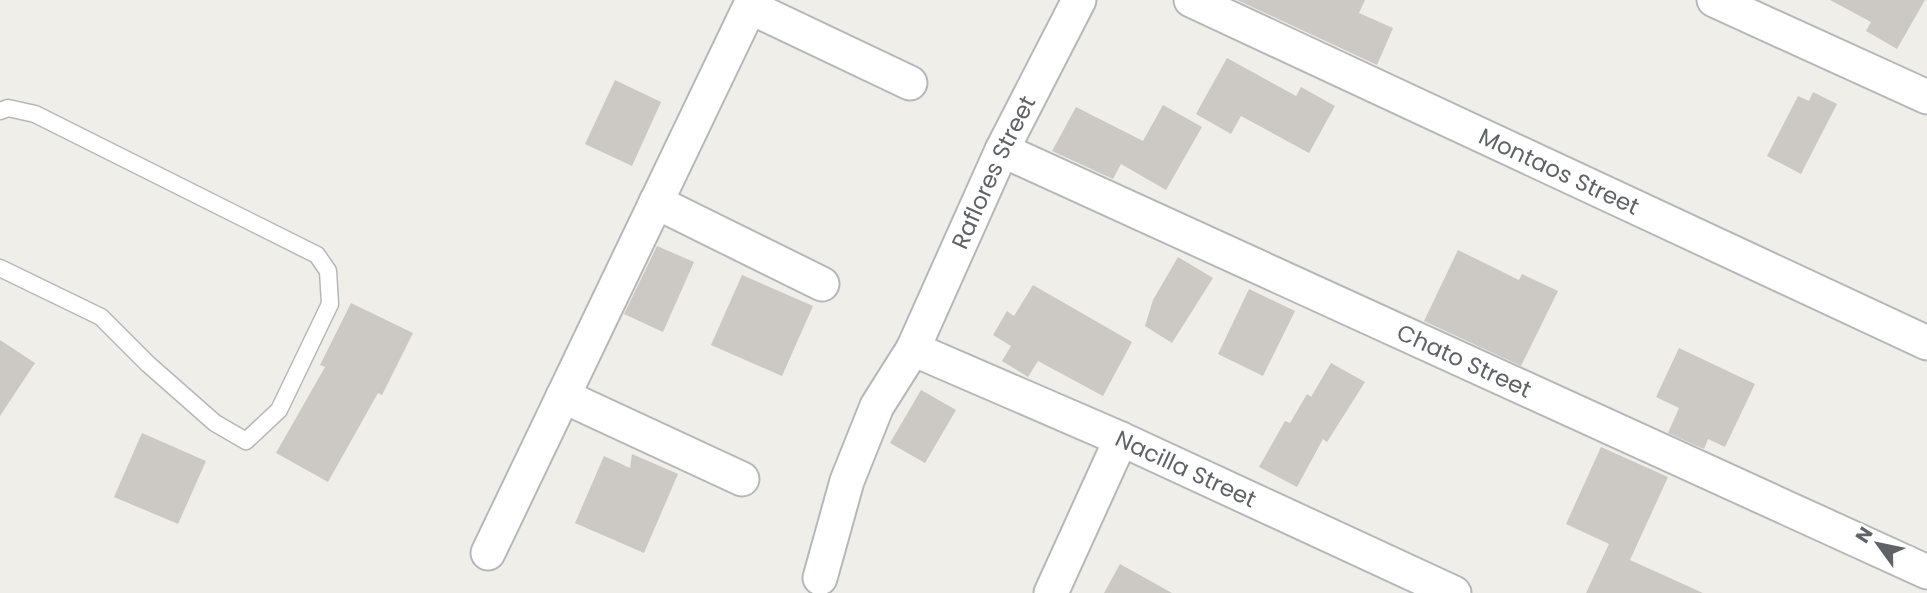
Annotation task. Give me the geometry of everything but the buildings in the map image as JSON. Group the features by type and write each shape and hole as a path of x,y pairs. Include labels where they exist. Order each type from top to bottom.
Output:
{"street":[{"name":"Raflores Street","path":"820,578 846,481 877,406 914,349 1002,150 1079,0"},
{"name":"Montaos Street","path":"1191,0 1927,343"},
{"path":"1714,0 1927,97"},
{"path":"488,553 752,3 910,83"},
{"name":"Chato Street","path":"1002,150 1927,572"},
{"path":"656,202 822,284"},
{"name":"Nacilla Street","path":"914,349 1121,439 1454,593"},
{"path":"563,396 742,479"},
{"path":"1051,593 1121,439"}],"lane":[{"path":"0,111 8,108 35,114 317,255 328,271 330,304 279,410 246,441 215,423 148,364 101,317 0,268"}]}
